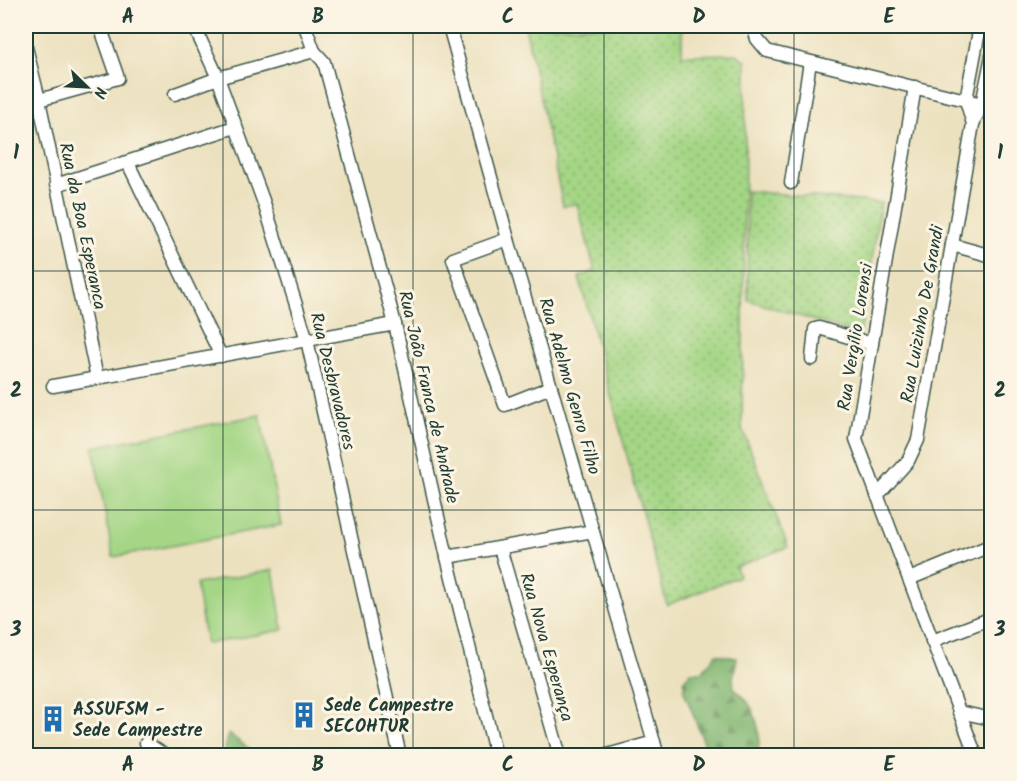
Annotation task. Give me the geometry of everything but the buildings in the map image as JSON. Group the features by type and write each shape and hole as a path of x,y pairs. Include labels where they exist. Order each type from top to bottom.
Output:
{"street":[{"path":"39,100 118,78 100,26"},
{"name":"Rua Desbravadores","path":"194,26 218,78 264,203 308,340 400,756"},
{"name":"Rua João Franca de Andrade","path":"305,26 314,51 324,62 395,324 447,557 496,756"},
{"name":"Rua Adelmo Genro Filho","path":"449,26 508,239 658,756"},
{"path":"753,26 757,39 767,51 982,104"},
{"path":"966,100 980,26"},
{"name":"Rua da Boa Esperanca","path":"26,46 96,378"},
{"path":"175,94 218,78 314,51"},
{"name":"Rua Luizinho De Grandi","path":"877,496 908,461 918,440 973,124 982,104 992,56"},
{"path":"791,183 810,62"},
{"name":"Rua Vergílio Lorensi","path":"915,87 856,439 976,756"},
{"name":"Rua Luizinho De Grandi","path":"966,100 973,124"},
{"path":"56,185 235,127"},
{"path":"129,162 221,356"},
{"path":"508,239 453,259 505,405 551,387"},
{"path":"952,245 992,256"},
{"path":"53,386 395,324"},
{"path":"812,359 815,329 819,328 872,344"},
{"path":"447,557 593,531"},
{"path":"909,579 992,545"},
{"name":"Rua Nova Esperança","path":"500,548 560,756"},
{"path":"932,640 992,618"},
{"path":"959,712 992,719"},
{"path":"604,756 654,742"},
{"path":"146,743 166,756"}],"green space":[{"path":"525,26 682,26 682,55 737,54 746,61 742,428 788,547 736,567 739,576 667,605 579,277 595,271 577,204 563,206"},
{"path":"747,191 881,203 860,335 748,300"},
{"path":"260,415 281,525 113,557 93,447"},
{"path":"273,570 283,630 206,644 196,584"},
{"path":"716,654 737,658 733,678 734,689 747,702 756,718 759,737 757,755 709,756 684,691 684,680 691,672 702,672"},
{"path":"229,734 258,755 227,755 225,748"}],"place":[{"name":"Sede Campestre SECOHTUR","path":"304,715"},
{"name":"ASSUFSM - Sede Campestre","path":"53,719"}]}
